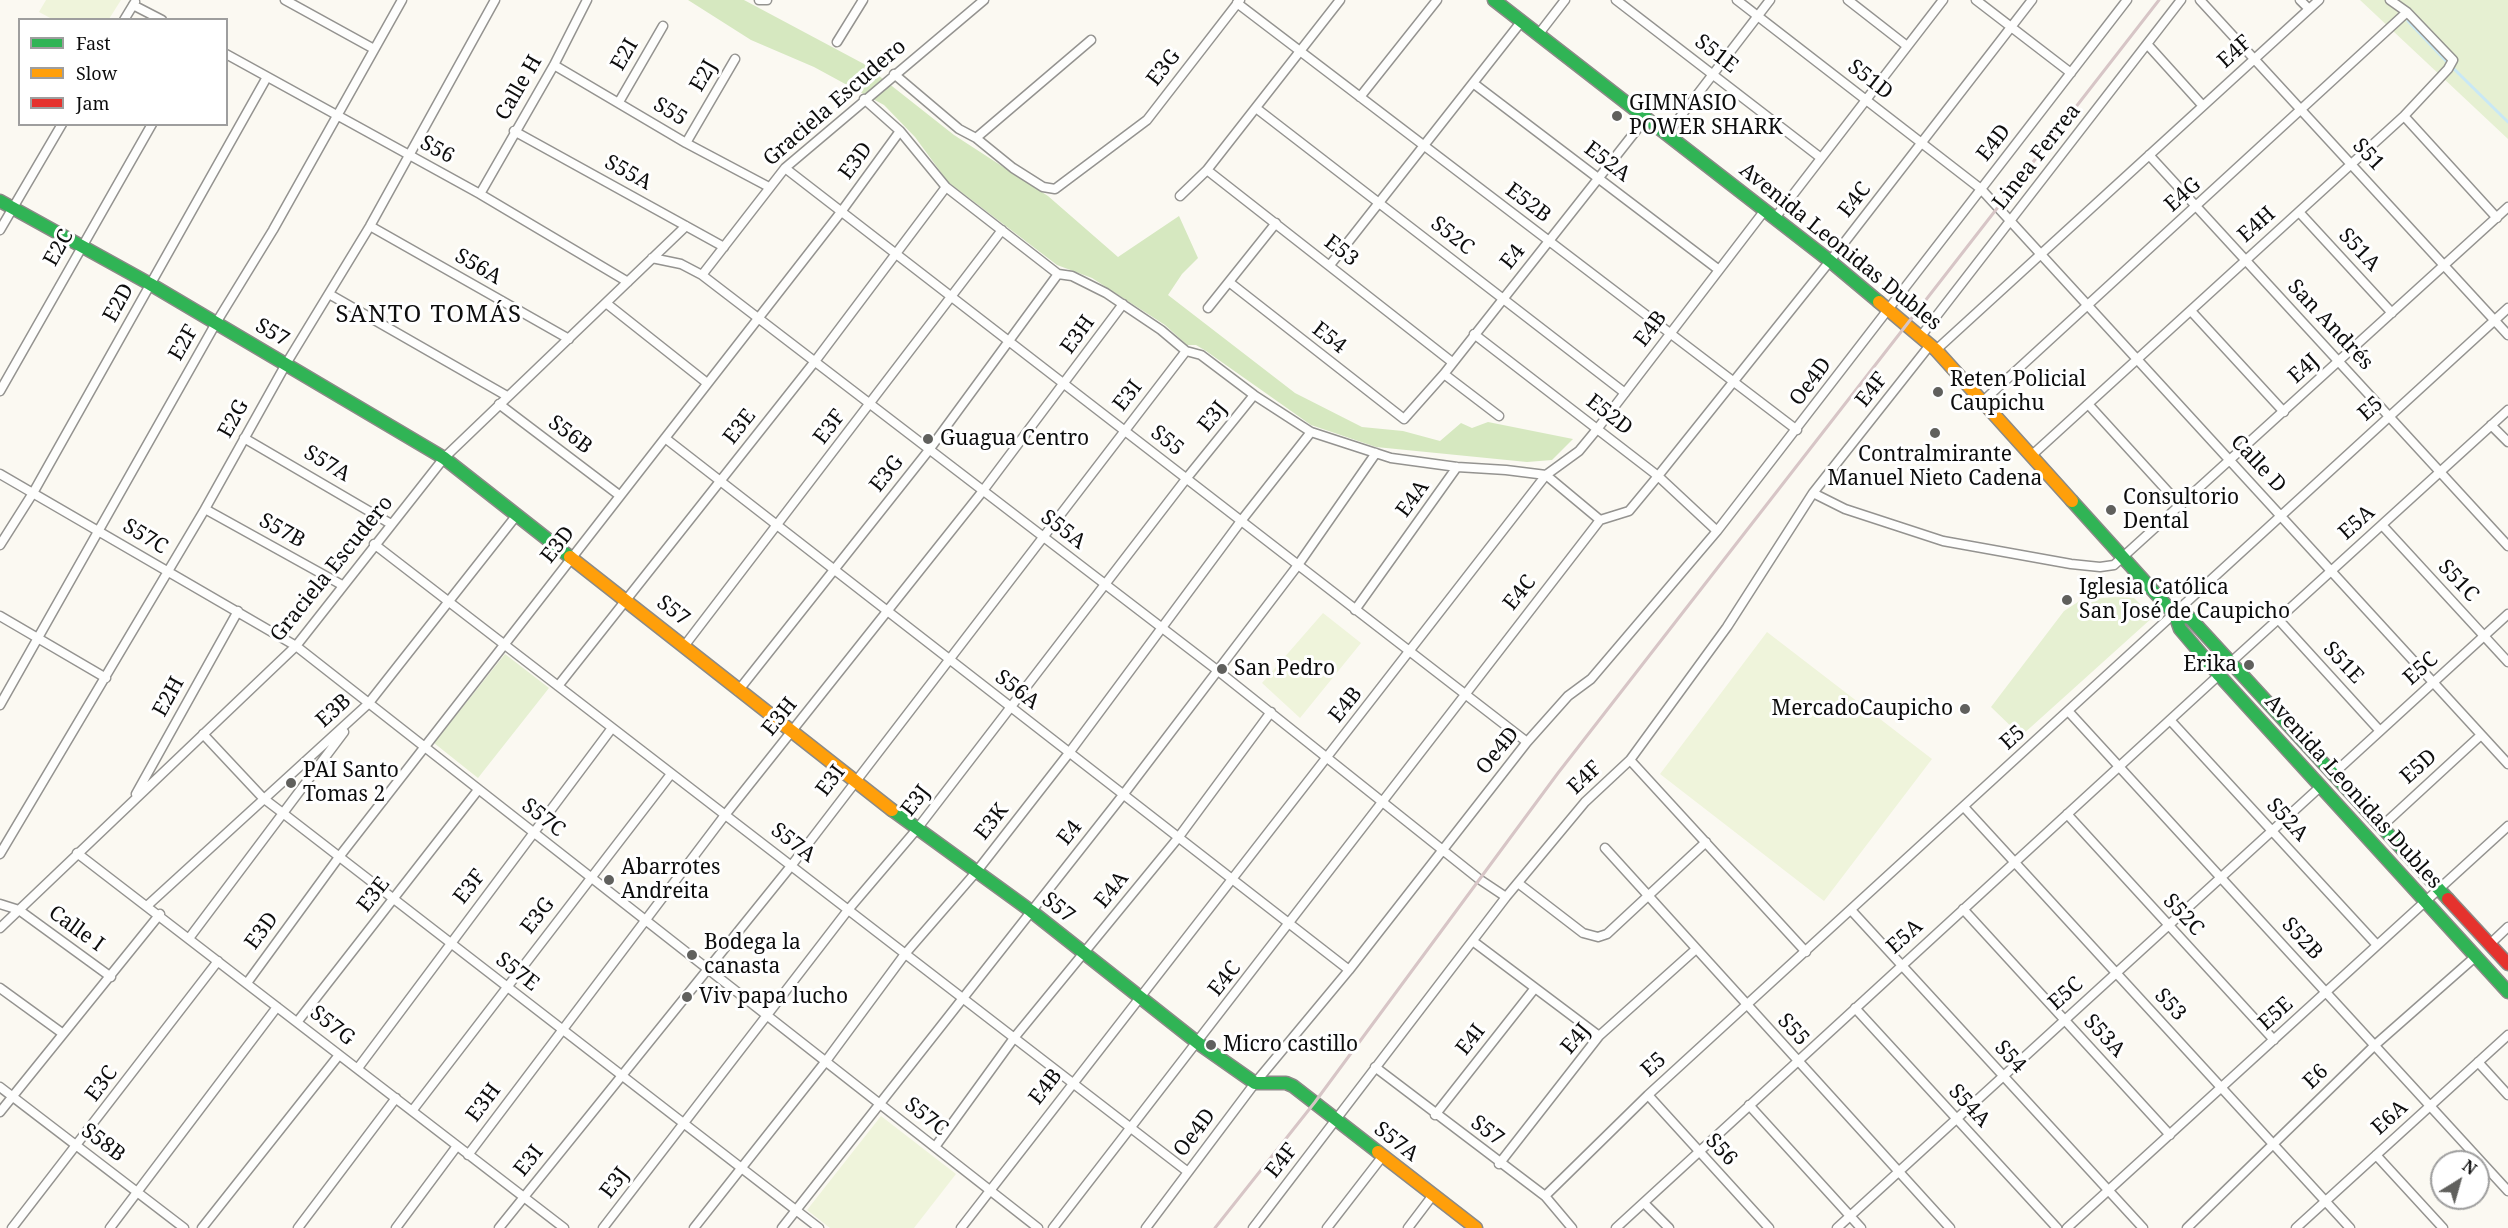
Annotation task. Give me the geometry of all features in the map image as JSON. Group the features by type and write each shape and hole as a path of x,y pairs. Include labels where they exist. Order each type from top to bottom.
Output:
{"main road":[{"name":"Avenida Leonidas Dubles","path":"1494,0 1830,261 1929,344 2175,615 2180,628 2219,675 2508,992"},
{"name":"S57","path":"0,201 150,284 444,458 685,645 738,691 917,829 1031,911 1198,1043 1255,1083"},
{"name":"Avenida Leonidas Dubles","path":"2175,615 2190,618 2508,964"},
{"name":"S57A","path":"1255,1083 1286,1083 1293,1086 1476,1228"}],"street":[{"path":"285,0 374,49"},
{"name":"E2F","path":"0,705 216,323 273,230 402,0"},
{"name":"E2G","path":"0,854 205,509 286,364 370,226 495,0"},
{"name":"Calle H","path":"480,194 514,131 554,65 588,0"},
{"path":"837,42 863,0"},
{"name":"Graciela Escudero","path":"702,275 785,168 984,0"},
{"path":"1180,196 1207,170 1340,0"},
{"path":"1360,97 1437,0"},
{"path":"1538,34 1565,0"},
{"name":"S51E","path":"1616,0 1821,158"},
{"name":"S51D","path":"1737,0 1981,189"},
{"path":"1667,134 1770,0"},
{"path":"1848,0 1907,46"},
{"name":"E4B","path":"961,1228 1139,997 1411,653 1546,476 1579,451 1719,270 1821,158 1943,0"},
{"path":"1976,0 2071,73"},
{"name":"E4C","path":"1053,1228 1600,520 1629,512 1830,261 2032,0"},
{"name":"E4D","path":"1889,309 2127,0"},
{"name":"Linea Ferrea","path":"1929,344 2012,219 2181,0"},
{"name":"S51","path":"2200,0 2508,335"},
{"path":"2300,0 2308,9"},
{"name":"E4F","path":"1253,1228 1375,1067 1474,942 1506,897 1585,802 1630,760 1727,627 1813,493 1929,344 2040,254 2319,0"},
{"path":"2390,0 2407,12"},
{"path":"125,18 135,2 159,18"},
{"name":"E52B","path":"1239,2 1797,430"},
{"name":"E3G","path":"976,138 1012,168 1049,190 1055,189 1147,120 1239,2"},
{"name":"E4G","path":"1982,402 2302,111 2407,12"},
{"name":"E4H","path":"2031,456 2404,116 2452,62 2407,12"},
{"path":"1330,265 1521,22"},
{"name":"E2I","path":"619,102 663,26"},
{"path":"894,74 959,129 976,138 1091,40"},
{"path":"2147,44 2203,106"},
{"name":"S56","path":"228,55 480,194 628,282"},
{"name":"E2J","path":"686,143 735,59"},
{"name":"S55","path":"554,65 686,143 769,187"},
{"name":"E2D","path":"0,545 33,493 267,77"},
{"name":"E52A","path":"1473,83 1719,270"},
{"path":"864,99 900,131 946,188 1058,274 1088,283 1123,304 1186,351 1201,355 1254,395 1311,432 1376,453 1457,467 1506,470 1546,476 1600,520"},
{"name":"S52C","path":"1256,108 1625,393"},
{"path":"2404,116 2497,218"},
{"name":"E4","path":"1407,418 1646,118"},
{"path":"0,230 61,126"},
{"name":"E2C","path":"0,391 80,246 151,126"},
{"name":"S55A","path":"514,131 724,247"},
{"name":"E3D","path":"247,982 339,857 841,212 900,131"},
{"name":"San Andrés","path":"2149,155 2508,546"},
{"name":"S55","path":"785,168 1527,742"},
{"name":"E53","path":"1207,170 1452,362"},
{"name":"E3E","path":"558,686 816,360 946,188"},
{"name":"Calle D","path":"1981,189 2012,219 2040,254 2508,764"},
{"name":"E4J","path":"2124,558 2508,207"},
{"name":"S51A","path":"2299,212 2392,313"},
{"path":"1208,308 1276,223"},
{"name":"S56A","path":"370,226 569,339"},
{"name":"Graciela Escudero","path":"0,928 296,646 374,544 444,458 686,226"},
{"name":"E3F","path":"685,645 1002,230"},
{"name":"S55A","path":"652,258 681,264 702,275 816,360 982,492 1217,669 1479,879 1506,897"},
{"name":"E3G","path":"738,691 929,450 1058,274"},
{"name":"E54","path":"1229,282 1401,417 1407,418"},
{"path":"329,294 507,396"},
{"path":"606,303 707,383"},
{"name":"E3H","path":"468,1155 725,815 982,492 1123,304"},
{"name":"E5","path":"1545,1196 1648,1095 2508,308"},
{"name":"Oe4D","path":"1146,1228 1255,1083 1349,970 1527,742 1568,696 1591,679 1716,531 1797,430 1889,309"},
{"path":"2191,310 2284,412"},
{"name":"E52D","path":"1474,334 1658,476 1716,531"},
{"name":"E3I","path":"499,1228 790,866 1041,536 1186,351"},
{"path":"1443,374 1498,416"},
{"name":"E3J","path":"603,1228 769,1016 848,910 917,829 1107,585 1186,479 1254,395"},
{"name":"S56B","path":"499,404 619,495"},
{"path":"2088,404 2181,506"},
{"name":"E5A","path":"2230,663 2508,410"},
{"path":"2491,425 2508,442"},
{"name":"E3K","path":"694,1228 826,1061 905,954 977,871 1069,753 1160,628 1311,432"},
{"name":"S57A","path":"244,438 391,524"},
{"name":"S56A","path":"665,438 1349,970"},
{"name":"E4","path":"782,1228 1123,795 1298,565 1376,453"},
{"name":"E4A","path":"1355,610 1457,467"},
{"name":"S57C","path":"0,474 296,646 534,835 707,967 1038,1228"},
{"path":"1813,493 1845,509 1942,541 2100,567 2114,565 2124,558"},
{"name":"S57B","path":"205,509 342,585"},
{"name":"E3B","path":"148,905 368,704 516,516"},
{"name":"S51C","path":"2382,525 2508,662"},
{"name":"S57A","path":"374,544 1188,1172"},
{"name":"E2H","path":"132,800 238,611"},
{"name":"E5C","path":"2332,775 2508,614"},
{"path":"0,616 106,678"},
{"name":"S51E","path":"2278,619 2380,731"},
{"name":"E5A","path":"1616,1228 1697,1151 2219,675"},
{"name":"E4A","path":"935,1148 1014,1038 1178,838 1271,712"},
{"name":"S52B","path":"2069,712 2508,1191"},
{"path":"190,937 355,717"},
{"name":"S52A","path":"2170,720 2377,945"},
{"name":"E3F","path":"358,1068 449,943 534,835 612,728"},
{"name":"S57E","path":"203,734 263,798 393,901 819,1228"},
{"name":"E5D","path":"2381,826 2481,735"},
{"path":"1630,760 1806,951"},
{"name":"E3G","path":"412,1110 672,774"},
{"name":"E5C","path":"1837,1228 2320,787"},
{"name":"E3E","path":"298,1021 478,790"},
{"name":"S53","path":"1964,807 2350,1228"},
{"name":"S52C","path":"2067,814 2274,1040"},
{"name":"E5E","path":"2067,1228 2508,826"},
{"path":"1518,883 1583,933 1598,937 1607,934 1706,842"},
{"name":"S55","path":"1605,848 1695,950 1950,1228"},
{"name":"S57G","path":"77,853 190,937 277,1007 564,1228"},
{"name":"Calle I","path":"0,904 19,910 111,977"},
{"name":"S53A","path":"1963,909 2170,1135"},
{"name":"S54","path":"1851,910 2143,1228"},
{"path":"0,1112 160,914"},
{"path":"2490,944 2508,927"},
{"path":"1474,942 1599,1036"},
{"name":"E4J","path":"1499,1164 1599,1036 1695,950"},
{"name":"E6","path":"2187,1228 2375,1046 2475,957"},
{"name":"E3C","path":"12,1228 218,961"},
{"path":"0,988 62,1033"},
{"name":"E4I","path":"1435,1115 1535,988"},
{"path":"110,1228 277,1007"},
{"name":"S54A","path":"1855,1008 2056,1228"},
{"name":"E6A","path":"2296,1228 2508,1035"},
{"path":"202,1228 339,1055"},
{"path":"2478,1062 2508,1095"},
{"name":"S57","path":"1375,1067 1499,1164 1545,1196 1572,1228"},
{"name":"S58B","path":"0,1087 184,1228"},
{"name":"S56","path":"1648,1095 1769,1228"},
{"path":"298,1228 396,1098"},
{"path":"1749,1105 1861,1228"},
{"name":"E3H","path":"396,1228 457,1146"},
{"path":"2376,1155 2443,1228"},
{"path":"1327,1228 1382,1157"},
{"path":"1408,1228 1433,1195"},
{"path":"1644,1203 1669,1228"}],"green space":[{"path":"46,0 121,0 110,18 50,18 39,12"},
{"path":"688,0 744,0 864,64 954,135 1048,196 1118,257 1179,216 1198,258 1182,274 1168,295 1295,393 1362,427 1403,431 1440,441 1461,423 1472,428 1488,422 1573,439 1552,460 1527,462 1376,447 1311,425 1206,351 1196,345 1187,345 1165,325 1092,278 1057,265 948,182 915,137 884,105 814,67 751,40"},
{"path":"2360,0 2508,0 2508,139"},
{"path":"2134,598 2153,617 2021,736 1991,707 2064,611 2081,600"},
{"path":"1323,613 1361,643 1300,718 1262,683"},
{"path":"1767,632 1932,759 1824,901 1660,774"},
{"path":"505,654 549,688 478,778 434,743"},
{"path":"881,1116 956,1174 914,1228 830,1228 807,1210"}],"waterway":[{"path":"2408,21 2448,63"},
{"path":"2452,67 2508,122"}],"railway":[{"path":"1215,1228 1315,1102 1558,773 2159,0"}],"traffic: fast":[{"path":"1494,0 1830,261 1879,302"},
{"path":"0,201 150,284 444,458 570,557"},
{"path":"2072,501 2175,615 2180,629 2219,675 2508,992"},
{"path":"2175,615 2190,618 2448,899"},
{"path":"892,810 1031,911 1198,1043 1255,1083 1286,1083 1293,1086 1378,1152"}],"traffic: slow":[{"path":"1879,302 1936,350 2072,501"},
{"path":"570,557 892,810"},
{"path":"1378,1152 1476,1228"}],"traffic: jam":[{"path":"2448,899 2508,964"}],"place":[{"name":"GIMNASIO POWER SHARK","path":"1617,116"},
{"name":"Reten Policial Caupichu","path":"1938,392"},
{"name":"Contralmirante Manuel Nieto Cadena","path":"1935,433"},
{"name":"Guagua Centro","path":"928,439"},
{"name":"Consultorio Dental","path":"2111,510"},
{"name":"Iglesia Católica San José de Caupicho","path":"2067,600"},
{"name":"Erika","path":"2249,665"},
{"name":"San Pedro","path":"1222,669"},
{"name":"MercadoCaupicho","path":"1965,709"},
{"name":"PAI Santo Tomas 2","path":"291,783"},
{"name":"Abarrotes Andreita","path":"609,880"},
{"name":"Bodega la canasta","path":"692,955"},
{"name":"Viv papa lucho","path":"687,997"},
{"name":"Micro castillo","path":"1211,1045"}],"district":[{"name":"SANTO TOMÁS","path":"429,315"}]}
